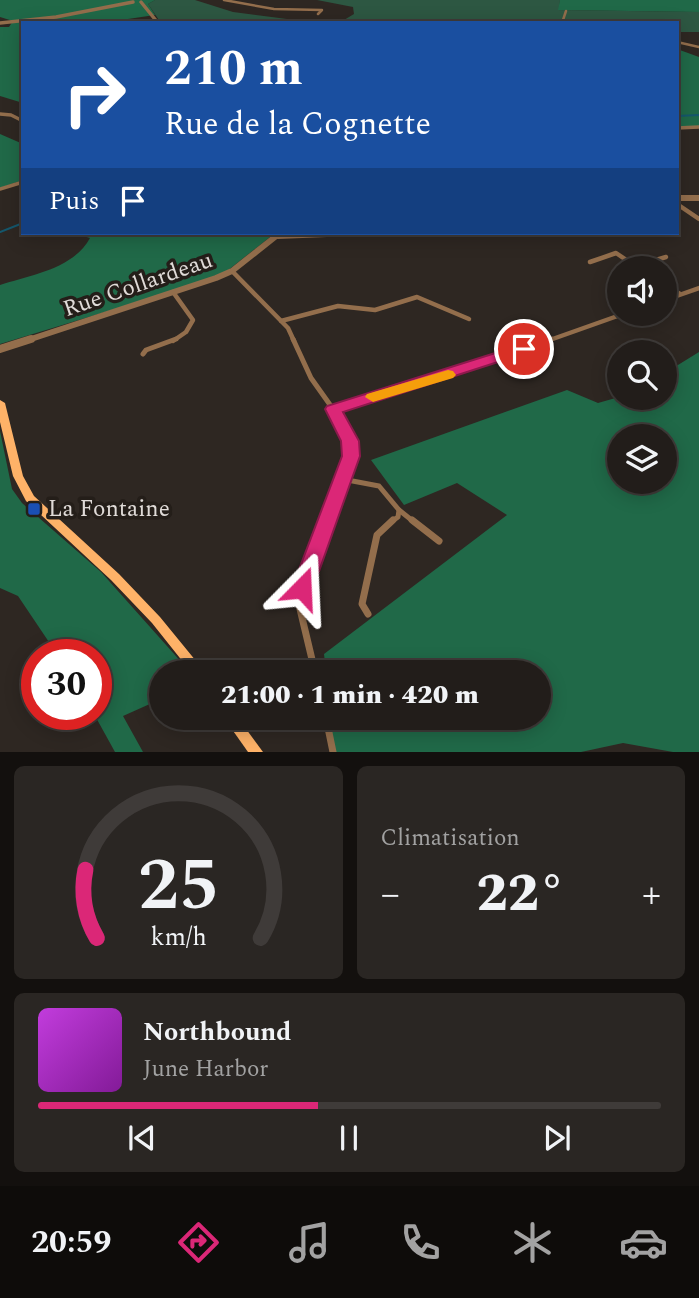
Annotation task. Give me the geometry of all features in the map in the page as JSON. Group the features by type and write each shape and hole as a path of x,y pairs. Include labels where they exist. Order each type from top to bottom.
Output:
{"main road":[{"path":"0,402 18,476 30,498 115,577 156,620 188,660"},
{"path":"240,730 256,752"}],"street":[{"path":"224,0 274,9 317,8 322,10 318,14"},
{"path":"0,24 134,1 143,1 157,21"},
{"path":"563,21 566,11"},
{"path":"679,42 699,47"},
{"path":"0,114 21,118"},
{"path":"679,128 699,127"},
{"path":"0,189 21,183"},
{"path":"679,198 699,198"},
{"path":"679,205 699,219"},
{"name":"Rue Collardeau","path":"0,349 232,271 279,235"},
{"path":"590,262 607,256"},
{"path":"232,271 281,321 295,341 311,377 333,409 350,441 351,456 302,588 300,609 312,660"},
{"path":"677,295 699,288"},
{"path":"144,354 146,350 180,337 190,330 192,320 173,292"},
{"path":"281,321 338,306 375,310 417,296 469,319"},
{"path":"333,409 473,367 607,320"},
{"path":"342,480 379,485 399,510 439,541"},
{"path":"368,614 362,604 377,535 398,517 399,510"},
{"path":"328,730 333,752"}],"green space":[{"path":"0,0 155,0 148,4 155,15 128,21 21,21 21,102 0,96 0,27 9,27 13,21 0,17"},
{"path":"155,0 195,0 233,12 303,21 160,21 148,4"},
{"path":"317,0 560,0 559,10 699,12 699,32 679,32 679,21 340,21 354,14 353,7"},
{"path":"560,0 699,0 699,12 558,10"},
{"path":"679,50 699,57 699,126 679,127"},
{"path":"0,134 21,143 21,181 0,188"},
{"path":"80,235 272,235 227,271 207,281 0,344 0,285 62,264 83,249 90,238"},
{"path":"699,352 699,752 673,752 623,743 581,752 334,752 331,730 551,730 551,660 325,660 324,654 507,515 457,483 404,505 371,460 567,390 598,403 607,400 607,410 677,410 677,366"},
{"path":"0,431 12,489 22,503 101,572 179,660 149,660 149,704 123,716 143,752 115,752 103,730 112,730 112,639 47,639 18,596 0,588"}],"waterway":[{"path":"679,116 699,115"},
{"path":"0,232 21,224"}],"slow traffic":[{"path":"373,397 448,375"}],"place":[{"name":"La Fontaine","path":"34,509"}],"route":[{"path":"302,588 351,456 350,441 333,409 524,349"}]}
